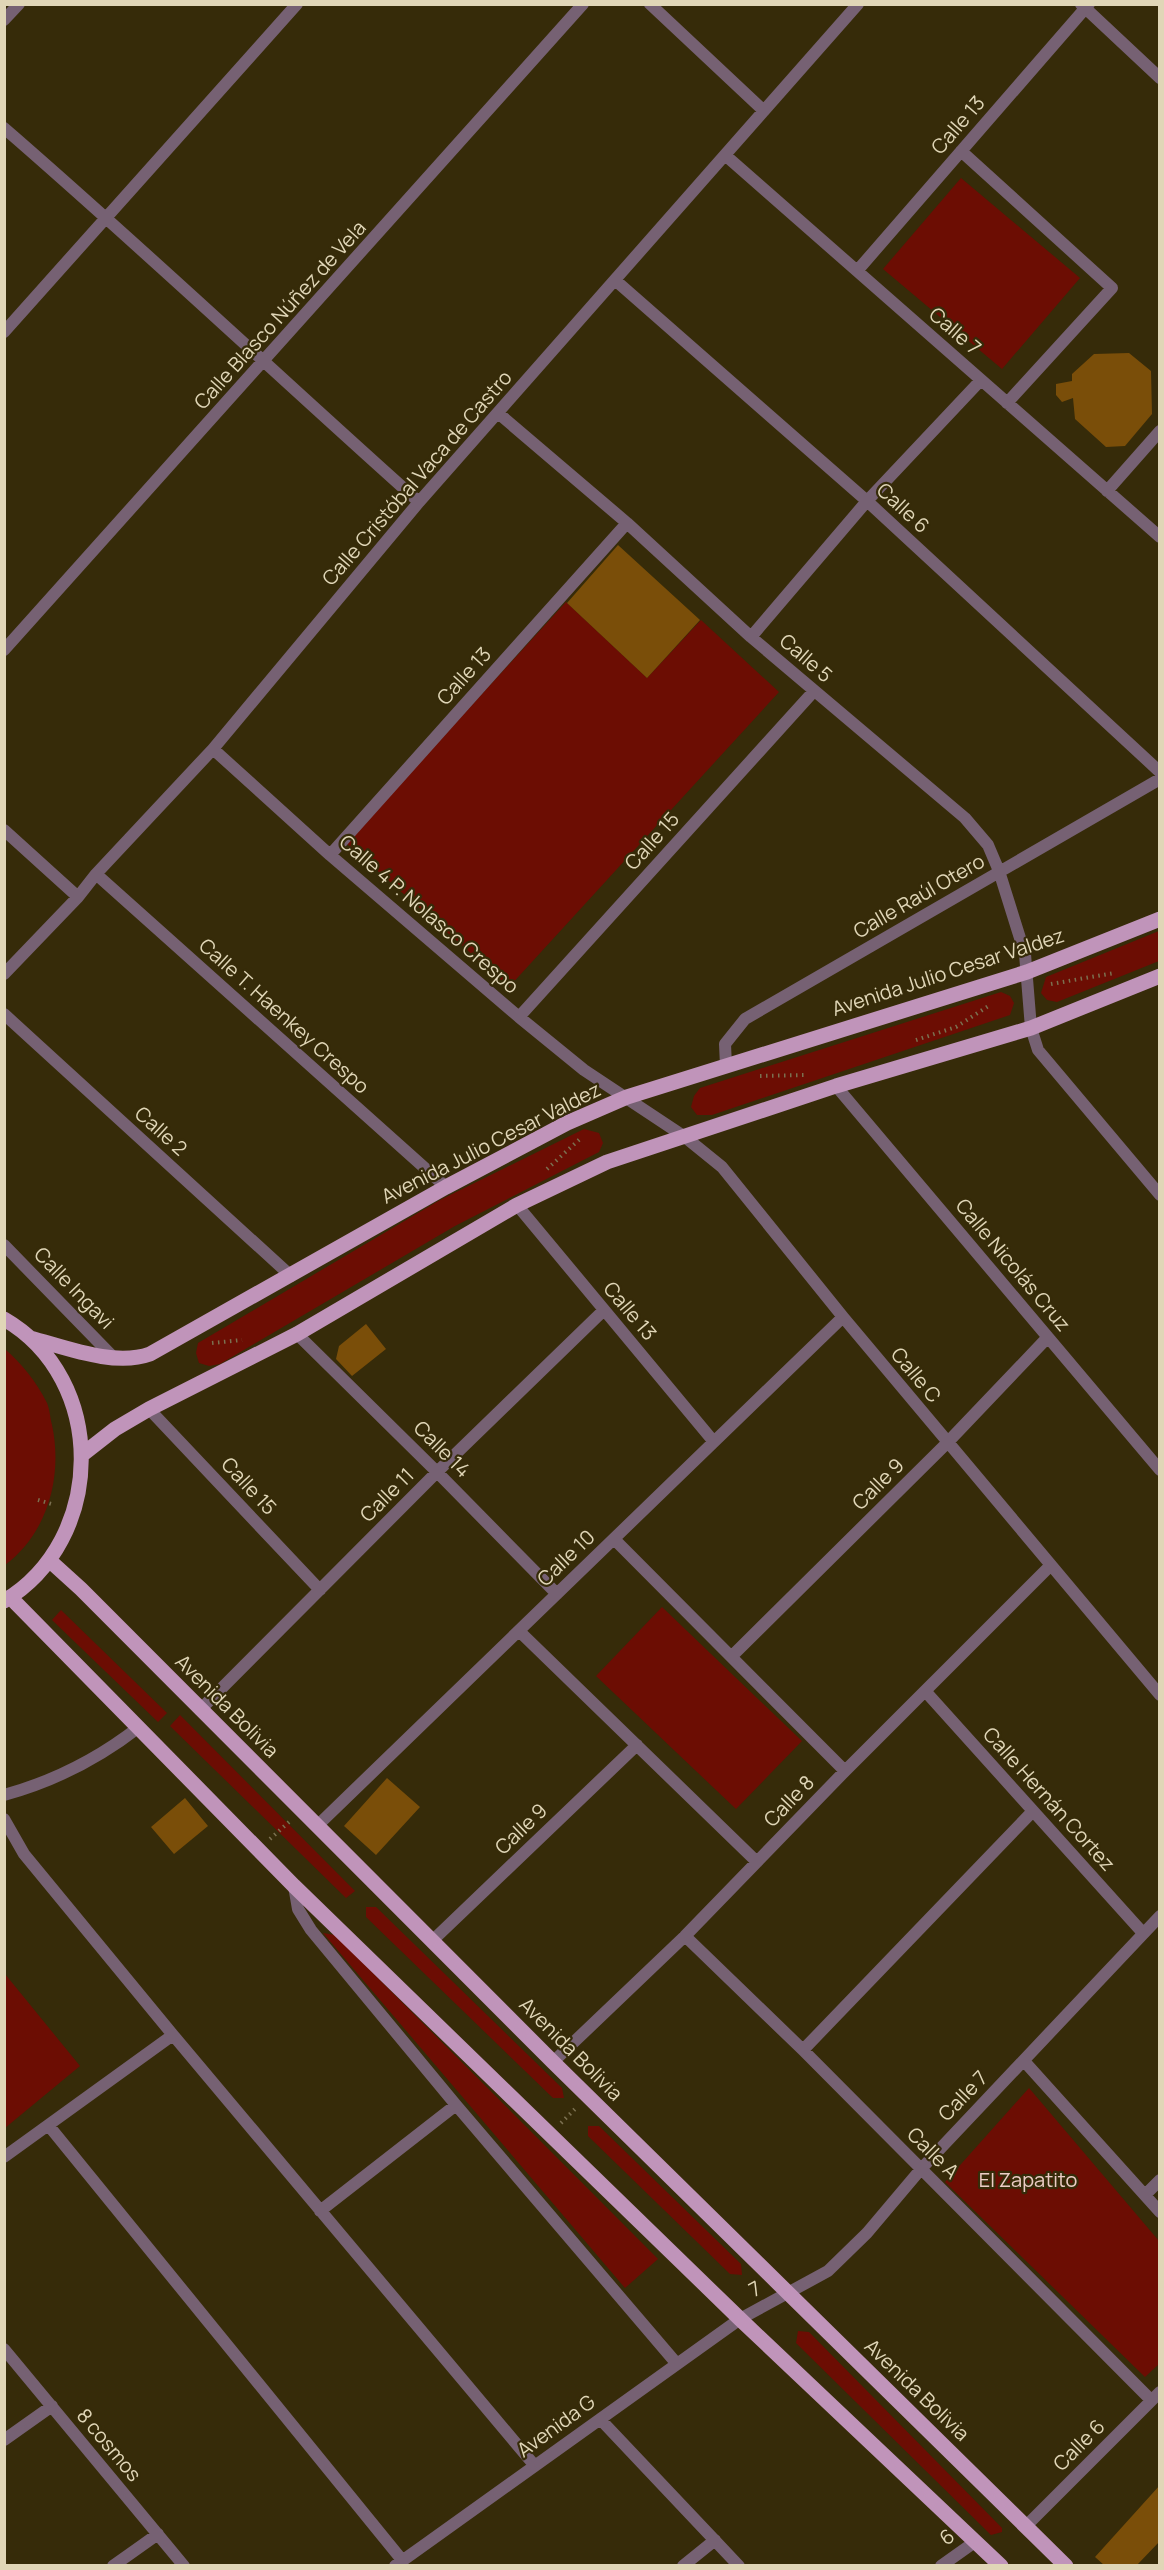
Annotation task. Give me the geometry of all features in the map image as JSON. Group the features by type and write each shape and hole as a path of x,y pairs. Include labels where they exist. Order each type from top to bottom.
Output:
{"main road":[{"name":"Avenida Julio Cesar Valdez","path":"30,1338 115,1359 138,1358 150,1354 446,1187 567,1123 627,1097 1027,972 1160,919"},
{"path":"83,1454 148,1409 297,1334 517,1205 607,1162 836,1086 1031,1028 1160,976"},
{"path":"4,1319 30,1338 62,1379 73,1403 80,1428 83,1454 81,1482 75,1510 64,1536 49,1560 24,1587 7,1599 139,1727 294,1886 740,2319 1001,2565"},
{"name":"Avenida Bolivia","path":"49,1560 81,1589 553,2062 1066,2565"}],"street":[{"path":"4,20 19,4"},
{"path":"4,332 297,4"},
{"name":"Calle Blasco Núñez de Vela","path":"4,650 584,4"},
{"path":"650,4 764,111"},
{"name":"Calle Cristóbal Vaca de Castro","path":"4,974 213,750 419,502 858,4"},
{"path":"1085,6 1160,78"},
{"name":"Calle 13","path":"857,271 1085,6"},
{"path":"4,128 107,217 263,363 419,502"},
{"path":"961,151 1112,288 1007,403"},
{"name":"Calle 7","path":"725,155 1160,537"},
{"name":"Calle 6","path":"615,280 867,501 1160,772"},
{"path":"751,637 867,501 981,380"},
{"name":"Calle 5","path":"498,413 627,523 751,637 965,818 988,845 1025,954 1031,1028 1038,1050 1160,1195"},
{"path":"1107,491 1160,431"},
{"name":"Calle 13","path":"330,855 627,523"},
{"name":"Calle 15","path":"519,1017 814,691"},
{"name":"Calle 4 P. Nolasco Crespo","path":"213,750 330,855 519,1017 584,1070 627,1097"},
{"name":"Calle Raúl Otero","path":"726,1066 725,1044 745,1019 1160,778"},
{"path":"4,830 78,897"},
{"name":"Calle T. Haenkey Crespo","path":"96,874 446,1187"},
{"name":"Calle 2","path":"4,1014 291,1276"},
{"name":"Calle Nicolás Cruz","path":"836,1086 1160,1470"},
{"name":"Calle C","path":"627,1097 685,1137 722,1167 947,1443 1160,1695"},
{"name":"Calle 13","path":"517,1205 714,1442"},
{"name":"Calle Ingavi","path":"4,1245 115,1359"},
{"name":"Calle 11","path":"200,1710 437,1472 604,1311"},
{"name":"Calle 10","path":"317,1826 843,1317"},
{"name":"Calle 14","path":"297,1334 556,1594"},
{"name":"Calle 9","path":"732,1656 947,1443 1048,1337"},
{"name":"Calle 15","path":"148,1409 320,1590"},
{"path":"614,1539 845,1771"},
{"name":"Calle 8","path":"553,2062 685,1936 845,1771 1051,1565"},
{"path":"519,1630 757,1862"},
{"name":"Calle Hernán Cortez","path":"926,1692 1143,1933"},
{"path":"4,1795 36,1786 75,1770 112,1748 139,1727"},
{"name":"Calle 9","path":"432,1941 637,1745"},
{"path":"803,2050 1033,1811"},
{"path":"4,1818 24,1854 535,2466"},
{"path":"294,1886 298,1909 311,1930 456,2105 677,2364"},
{"name":"Calle 7","path":"788,2293 828,2271 867,2233 921,2169 1160,1916"},
{"name":"Calle A","path":"685,1936 1155,2396"},
{"path":"4,2157 173,2035"},
{"path":"1024,2061 1160,2212"},
{"path":"320,2211 456,2105"},
{"path":"49,2126 399,2563"},
{"path":"1144,2194 1160,2180"},
{"name":"7","path":"740,2319 788,2293"},
{"name":"Avenida G","path":"399,2563 740,2319"},
{"name":"8 cosmos","path":"4,2349 184,2565"},
{"name":"Calle 6","path":"1026,2526 1155,2396"},
{"path":"4,2440 52,2406"},
{"path":"600,2419 739,2565"},
{"path":"113,2565 158,2534"},
{"path":"683,2565 715,2540"},
{"name":"6","path":"941,2565 976,2541"}],"path":[{"path":"1042,986 1123,969"},
{"path":"913,1042 956,1027 995,1002"},
{"path":"748,1079 759,1076 815,1075"},
{"path":"201,1326 229,1370"},
{"path":"258,1849 302,1811"},
{"path":"549,2133 589,2097"}],"green space":[{"path":"961,178 1080,278 1002,369 883,269"},
{"path":"566,602 647,678 701,620 779,692 509,987 346,843"},
{"path":"1159,931 1159,961 1057,1002 1047,1000 1041,993 1046,977"},
{"path":"1001,992 1010,996 1014,1003 1010,1015 712,1115 697,1115 691,1107 694,1096 700,1088"},
{"path":"584,1129 599,1133 603,1143 599,1152 455,1226 220,1364 209,1366 199,1363 196,1353 198,1343 440,1200"},
{"path":"5,1349 28,1373 47,1403 55,1444 55,1464 49,1502 42,1520 20,1552 5,1565"},
{"path":"662,1607 802,1741 736,1809 596,1676"},
{"path":"61,1610 167,1713 158,1722 52,1620"},
{"path":"180,1715 355,1891 346,1898 170,1726"},
{"path":"366,1907 376,1907 562,2088 564,2098 553,2098 366,1917"},
{"path":"323,1933 335,1935 658,2259 625,2288"},
{"path":"5,1974 80,2066 4,2128"},
{"name":"El Zapatito","path":"1029,2088 1159,2241 1159,2364 1145,2377 945,2182"},
{"path":"588,2126 599,2126 741,2264 742,2275 730,2274 588,2136"},
{"path":"798,2331 809,2332 1002,2528 1002,2532 991,2535 796,2343"}],"building":[{"path":"1129,353 1151,371 1152,414 1125,446 1106,447 1075,419 1073,398 1062,402 1056,395 1056,384 1072,381 1072,374 1094,354"},
{"path":"618,545 700,620 647,678 567,603"},
{"path":"366,1324 386,1349 352,1376 336,1359 339,1346"},
{"path":"387,1778 420,1807 376,1855 344,1826"},
{"path":"185,1798 208,1826 174,1854 151,1827"},
{"path":"1160,2485 1160,2541 1137,2565 1104,2565 1095,2557"}]}
